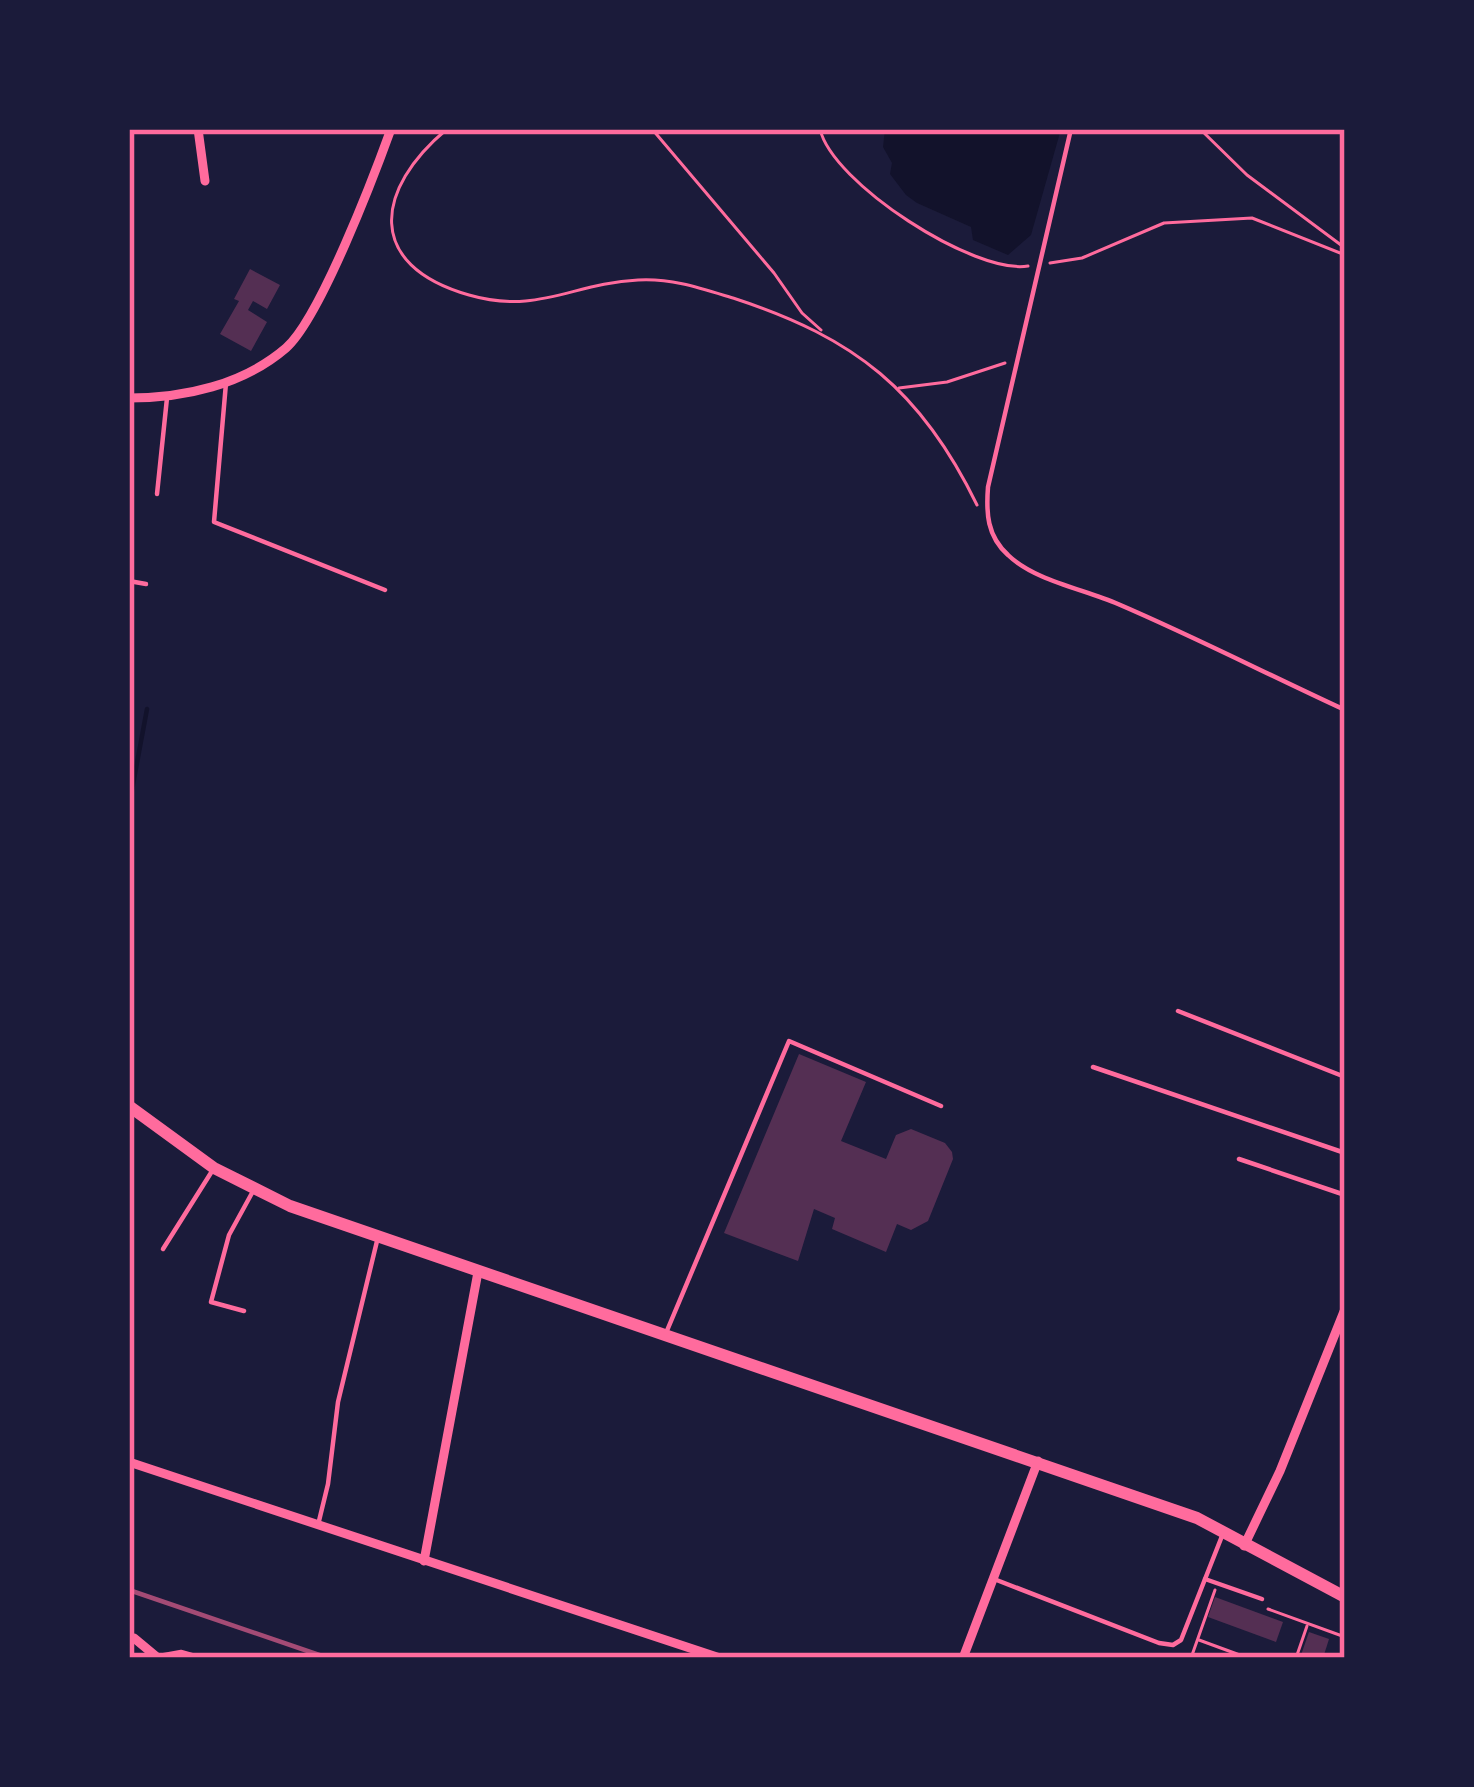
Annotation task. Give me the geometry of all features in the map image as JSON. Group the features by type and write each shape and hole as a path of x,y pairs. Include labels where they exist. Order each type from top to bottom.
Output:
{"main road":[{"path":"129,1106 214,1168 290,1206 1038,1461 1224,1531 1345,1597"}],"street":[{"path":"198,129 206,181"},
{"path":"129,398 167,398 226,383 289,346 317,301 391,129"},
{"path":"424,1561 478,1272"},
{"path":"1244,1546 1280,1471 1345,1309"},
{"path":"963,1658 1038,1461"},
{"path":"129,1462 720,1658"},
{"path":"134,1638 158,1657"}],"lane":[{"path":"1071,129 988,487 991,533 1007,555 1027,568 1117,603 1345,710"},
{"path":"226,383 214,522 385,590"},
{"path":"157,494 167,398"},
{"path":"129,581 146,584"},
{"path":"1178,1011 1345,1077"},
{"path":"666,1334 789,1041 941,1106"},
{"path":"1093,1066 1345,1153"},
{"path":"1239,1159 1345,1195"},
{"path":"163,1249 214,1168"},
{"path":"244,1311 211,1302 229,1235 254,1188"},
{"path":"318,1525 338,1402 378,1236"},
{"path":"994,1579 1173,1645 1181,1640 1224,1531"},
{"path":"1205,1579 1262,1599"},
{"path":"158,1657 181,1652 202,1658"}],"path":[{"path":"447,129 404,172 392,206 396,243 404,259 446,287 500,303 524,304 633,280 674,281 793,317 826,335"},
{"path":"652,129 802,313 897,388 920,413 961,473 991,533"},
{"path":"820,129 833,157 876,201 991,263 1013,269 1082,258 1164,223 1252,218 1345,252"},
{"path":"1200,129 1246,175 1345,252"},
{"path":"897,388 947,382 1018,357"},
{"path":"1191,1658 1217,1583"},
{"path":"1262,1599 1268,1610 1345,1636"},
{"path":"1296,1658 1308,1624"},
{"path":"1197,1640 1248,1658"}],"shaded area":[{"path":"885,129 1061,129 1031,235 1008,255 973,240 971,227 917,203 890,174 892,163 883,147"}],"building":[{"path":"250,269 280,285 267,309 253,301 248,310 267,322 251,351 220,334"},
{"path":"799,1054 866,1082 841,1141 886,1159 896,1135 911,1129 945,1143 952,1152 928,1221 911,1230 897,1224 886,1252 832,1229 835,1218 814,1209 798,1261 724,1233"},
{"path":"1215,1597 1283,1622 1276,1642 1208,1617"},
{"path":"1309,1632 1329,1639 1323,1658 1300,1658"}],"waterway":[{"path":"129,806 147,709"}],"railway":[{"path":"129,1590 328,1658"}]}
